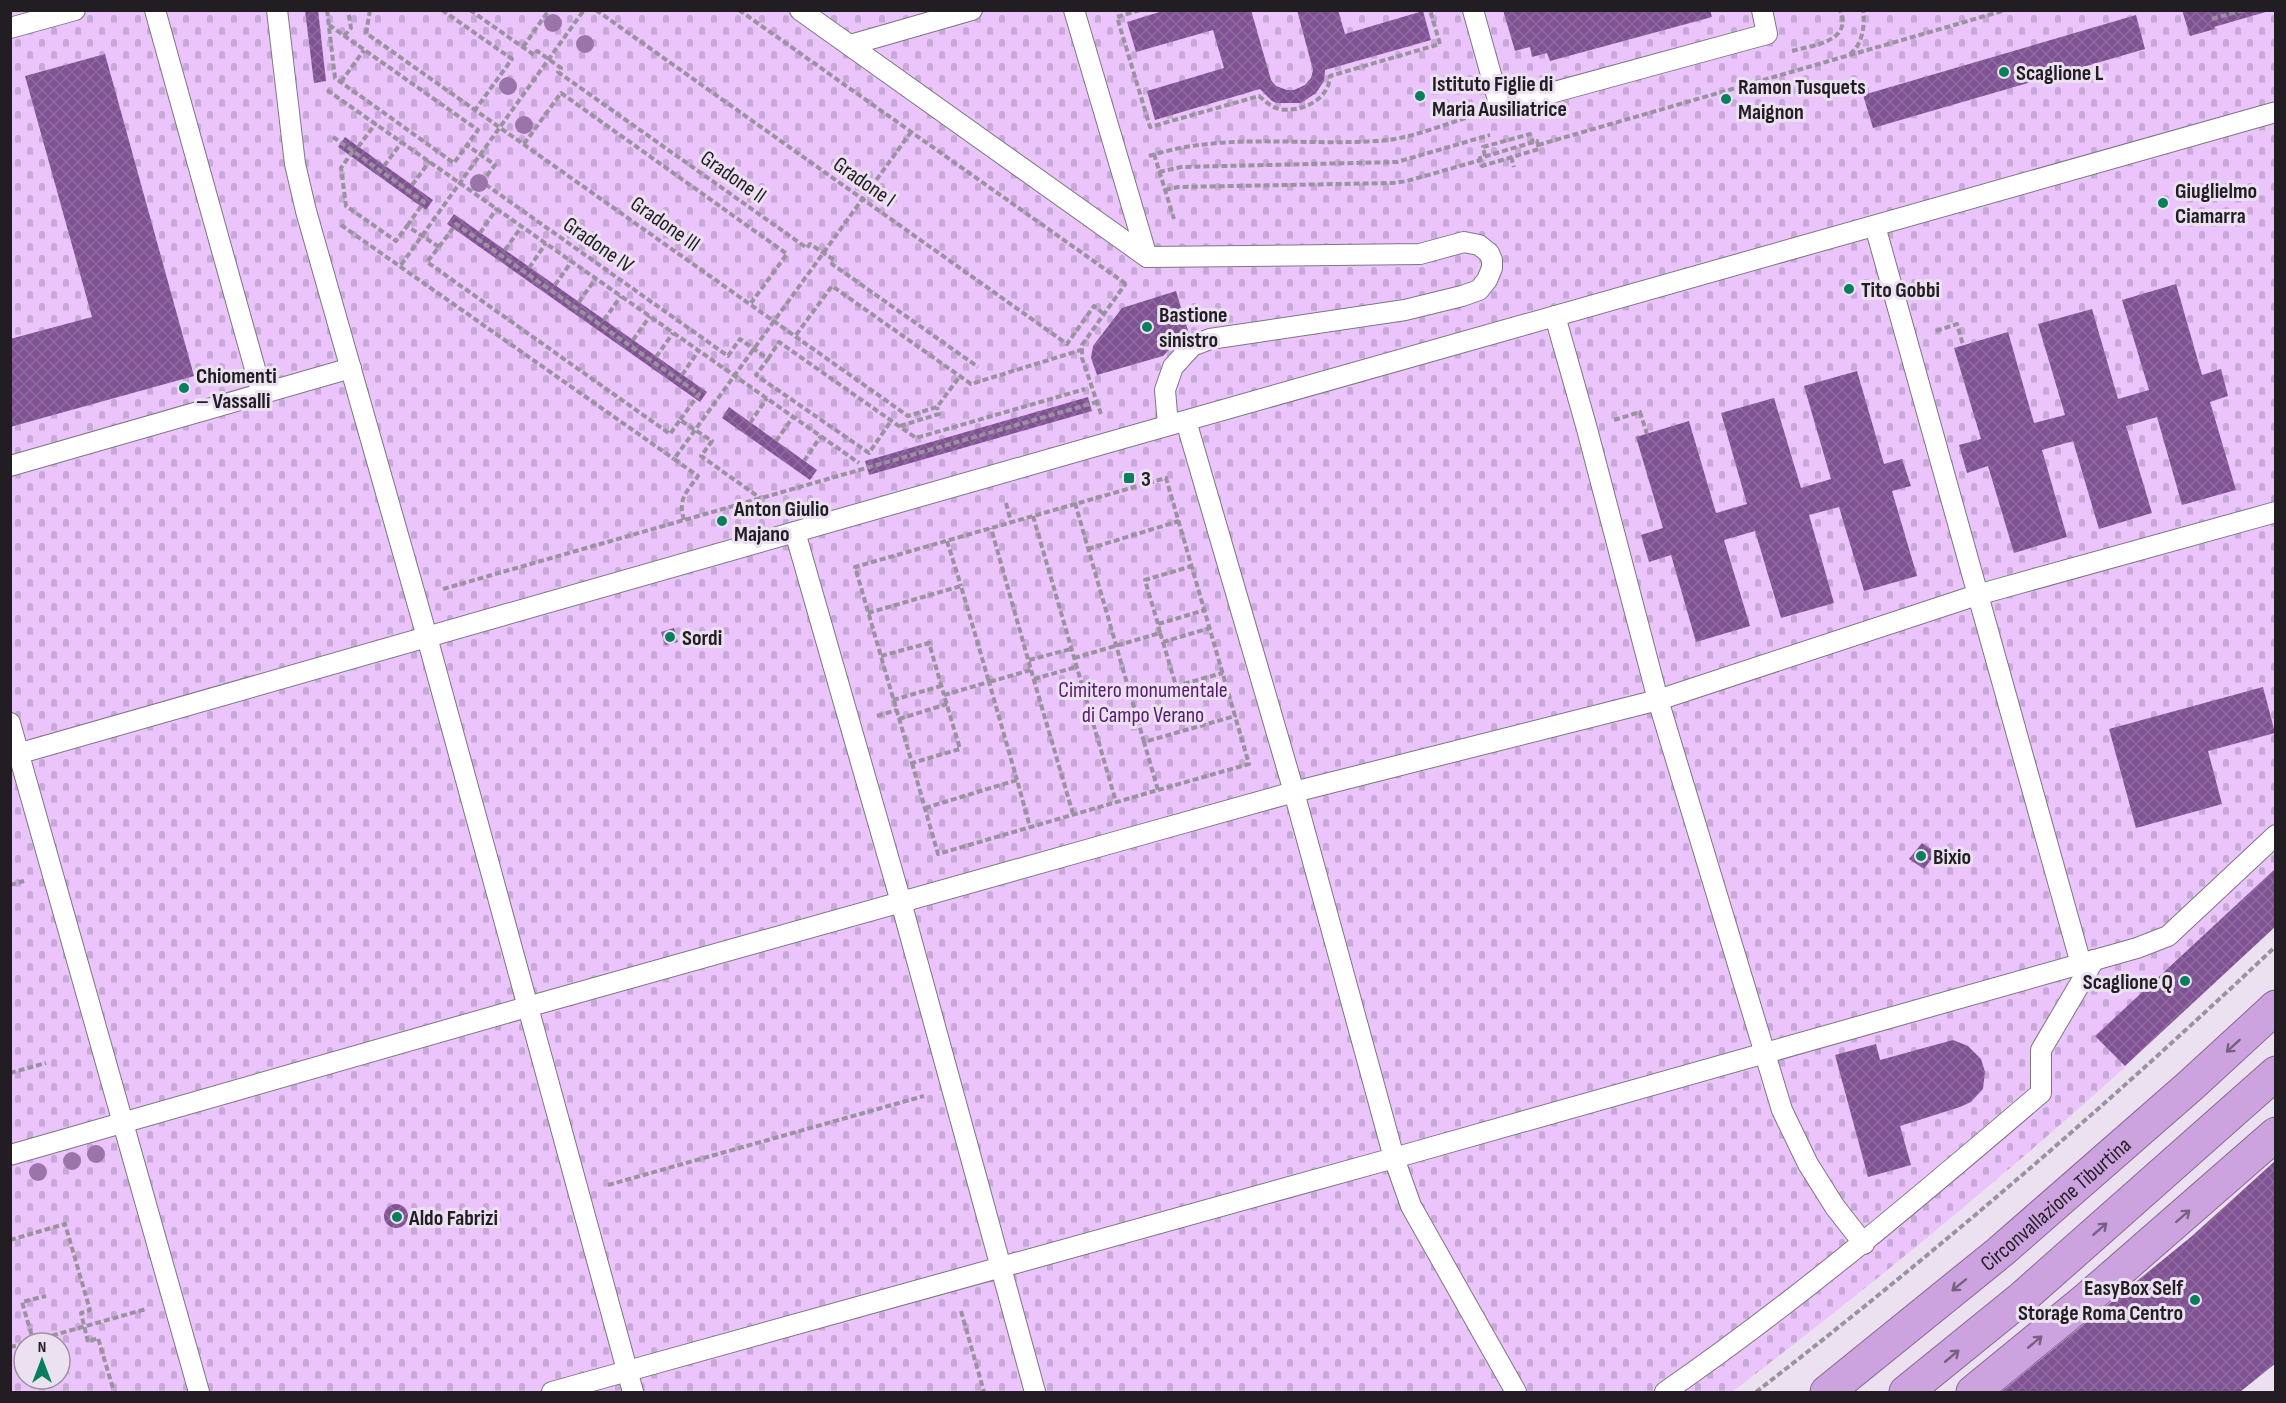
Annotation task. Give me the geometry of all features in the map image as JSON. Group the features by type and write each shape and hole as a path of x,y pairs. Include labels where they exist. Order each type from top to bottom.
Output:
{"highway":[{"name":"Circonvallazione Tiburtina","path":"1827,1392 2000,1252 2190,1086 2276,1007"},
{"path":"1906,1392 2030,1290 2276,1073"},
{"path":"1974,1392 2088,1298 2276,1134"}],"lane":[{"path":"10,28 75,10"},
{"path":"155,10 262,394"},
{"path":"277,10 295,164 309,221 427,637 633,1392"},
{"path":"800,10 1147,257 1401,255 1419,254 1464,242 1479,245 1489,253 1492,268 1479,290 1405,310 1210,339 1192,346 1173,367 1165,390 1294,792 1395,1158 1411,1206 1516,1392"},
{"path":"850,45 972,10"},
{"path":"1074,10 1147,257"},
{"path":"1473,10 1500,107"},
{"path":"1525,100 1767,34 1762,10"},
{"path":"15,755 2276,112"},
{"path":"1665,1392 1721,1353 1864,1244 2041,1093 2041,1050 2087,962 1977,595 1875,225"},
{"path":"1555,316 1658,700 1782,1110 1808,1164 1835,1207 1864,1244"},
{"path":"10,466 351,368"},
{"path":"10,1155 1294,792 1658,700 1977,595 2276,512"},
{"path":"795,532 901,902 1035,1392"},
{"path":"10,723 15,755 198,1392"},
{"path":"552,1392 1395,1158 2087,962 2168,936 2276,835"}],"path":[{"path":"327,10 328,24 335,78 454,163 478,130 328,24"},
{"path":"344,36 351,28 348,10"},
{"name":"Gradone III","path":"370,10 366,33 908,416 937,407"},
{"path":"442,10 512,59 475,110"},
{"name":"Gradone II","path":"470,10 534,55 537,51 561,68 558,72 807,248 810,244 823,252 834,260 831,264 978,367"},
{"path":"523,47 549,10"},
{"path":"401,265 584,10"},
{"name":"Gradone I","path":"596,10 1067,344 1094,306 1104,314"},
{"path":"739,10 1127,282 1085,339 1081,350 1102,419"},
{"path":"1140,10 1117,17 1150,127 1258,96 1278,109 1299,109 1319,97 1327,88 1330,76 1440,44 1430,10"},
{"path":"1844,57 1855,50 1861,38 1864,22 1863,10"},
{"path":"1538,145 2006,10"},
{"path":"2212,19 2243,10"},
{"path":"341,82 364,50"},
{"path":"1126,76 1134,73"},
{"path":"327,90 859,463"},
{"path":"524,144 561,93 787,254 751,303"},
{"path":"1142,158 1177,147 1220,143 1378,141 1469,117"},
{"path":"358,147 376,123"},
{"path":"674,459 910,132"},
{"path":"1485,156 1483,147 1506,140 1530,134 1533,142"},
{"path":"333,137 353,151 424,202 396,241 346,206 341,168 353,151"},
{"path":"1165,190 1178,187 1400,183 1537,141 1539,149 1482,166 1481,160"},
{"path":"384,166 402,142"},
{"path":"467,145 480,154"},
{"name":"Gradone IV","path":"480,154 495,165 482,182 728,356 740,339 753,348"},
{"path":"1154,154 1174,219"},
{"path":"1511,157 1514,167"},
{"path":"412,185 430,161"},
{"path":"480,233 497,208"},
{"path":"456,224 699,394 680,420 670,434 427,262 456,224"},
{"path":"334,226 343,225 698,476 682,498 681,511 684,520"},
{"path":"407,225 439,247"},
{"path":"505,250 522,226"},
{"path":"529,268 546,243"},
{"path":"555,285 572,261"},
{"path":"579,302 596,278"},
{"path":"796,335 831,286 971,384 1081,350"},
{"path":"604,320 621,296"},
{"path":"633,340 650,316"},
{"path":"1906,340 1957,324 1963,345"},
{"path":"656,357 674,333"},
{"path":"891,421 869,453 756,375 780,342 916,438 1085,389"},
{"path":"753,348 768,359"},
{"path":"682,375 699,350"},
{"path":"899,427 939,414 937,407 960,376"},
{"path":"750,423 767,398"},
{"path":"415,597 1097,402"},
{"path":"1587,429 1640,412 1647,434"},
{"path":"776,441 793,417"},
{"path":"680,420 712,441 701,456 760,499"},
{"path":"804,461 821,436"},
{"path":"1166,478 1249,764 938,854 855,567 1033,516 1166,478"},
{"path":"1075,503 1158,790"},
{"path":"1007,509 1011,522"},
{"path":"1033,516 1116,802"},
{"path":"1088,549 1179,521"},
{"path":"991,528 1074,814"},
{"path":"947,541 1030,827"},
{"path":"1192,566 1145,580 1160,633 1176,686 1223,673"},
{"path":"868,613 961,586"},
{"path":"1158,624 1204,610"},
{"path":"1163,642 1210,628"},
{"path":"1074,658 1160,633"},
{"path":"881,656 929,643 947,704 960,749 912,763"},
{"path":"1029,660 1071,649"},
{"path":"1034,679 1076,667"},
{"path":"944,695 1031,670"},
{"path":"893,700 941,686"},
{"path":"899,719 947,704"},
{"path":"886,714 897,710"},
{"path":"1144,742 1235,716"},
{"path":"925,808 1017,780"},
{"path":"10,885 28,880"},
{"path":"1756,1392 1827,1337 2040,1159 2276,946"},
{"path":"10,1073 46,1063"},
{"path":"578,1193 952,1088"},
{"path":"10,1240 65,1224 90,1310 81,1313 88,1342 98,1338 114,1392"},
{"path":"30,1331 22,1302 46,1296"},
{"path":"70,1331 173,1302"},
{"path":"961,1311 984,1392"}],"green space":[{"name":"Cimitero monumentale di Campo Verano","path":"10,11 2275,11 2275,926 2124,1068 2029,1152 1882,1274 1732,1392 11,1392"}],"building":[{"path":"305,10 318,10 326,81 314,83"},
{"path":"1166,10 1251,10 1271,80 1276,86 1287,90 1294,90 1305,85 1311,78 1313,70 1297,10 1338,10 1345,34 1423,11 1431,40 1325,70 1324,81 1316,93 1301,103 1277,103 1260,89 1155,120 1147,91 1224,68 1213,30 1136,52 1127,22"},
{"path":"1503,10 1710,10 1712,17 1550,61 1547,53 1532,57 1530,47 1515,51"},
{"path":"2182,10 2269,10 2269,11 2190,36"},
{"name":"Scaglione L","path":"2136,15 2145,49 1873,128 1863,95"},
{"path":"105,54 194,376 10,427 10,339 92,317 25,76"},
{"path":"345,137 433,200 426,210 338,147"},
{"path":"454,214 707,392 700,402 447,224"},
{"path":"2176,284 2202,375 2221,369 2228,396 2210,402 2236,490 2182,505 2157,417 2126,426 2152,513 2099,529 2073,441 2042,450 2067,537 2014,553 1988,466 1967,473 1959,445 1981,439 1954,348 2008,332 2034,423 2065,415 2038,324 2092,309 2118,399 2149,390 2122,300"},
{"name":"Bastione sinistro","path":"1176,291 1189,334 1163,356 1097,375 1091,358 1093,346 1122,308"},
{"path":"1857,371 1884,464 1902,459 1911,486 1892,491 1917,576 1864,591 1839,507 1809,515 1834,603 1781,618 1755,531 1724,540 1750,626 1696,642 1671,555 1649,562 1641,535 1663,528 1636,437 1689,421 1716,513 1747,504 1721,413 1774,398 1801,488 1831,479 1804,386"},
{"path":"1088,397 1092,411 869,475 865,461"},
{"path":"729,407 817,470 810,480 722,418"},
{"name":"Sordi","path":"674,628 678,642 665,645 661,632"},
{"path":"2263,687 2275,733 2208,751 2222,804 2136,828 2109,729"},
{"name":"Bixio","path":"1922,843 1934,851 1931,856 1933,857 1924,869 1909,859"},
{"name":"Scaglione Q","path":"2276,868 2276,926 2125,1066 2095,1036"},
{"path":"1953,1040 1968,1046 1981,1059 1985,1072 1983,1089 1971,1102 1960,1107 1900,1126 1911,1165 1868,1177 1835,1055 1876,1044 1880,1060"},
{"name":"EasyBox Self Storage Roma Centro","path":"2276,1160 2276,1363 2240,1392 2001,1392 2192,1236"},
{"name":"Aldo Fabrizi","path":"396,1204 405,1207 408,1216 405,1225 396,1228 387,1225 384,1216 387,1207"}],"place":[{"name":"Scaglione L","path":"2004,72"},
{"name":"Istituto Figlie di Maria Ausiliatrice","path":"1420,96"},
{"name":"Ramon Tusquets Maignon","path":"1726,99"},
{"name":"Giuglielmo Ciamarra","path":"2163,203"},
{"name":"Tito Gobbi","path":"1849,289"},
{"name":"Bastione sinistro","path":"1147,327"},
{"name":"Chiomenti – Vassalli","path":"184,388"},
{"name":"3","path":"1129,478"},
{"name":"Anton Giulio Majano","path":"722,521"},
{"name":"Sordi","path":"670,637"},
{"name":"Bixio","path":"1921,856"},
{"name":"Scaglione Q","path":"2185,981"},
{"name":"Aldo Fabrizi","path":"397,1217"},
{"name":"EasyBox Self Storage Roma Centro","path":"2195,1300"}]}
